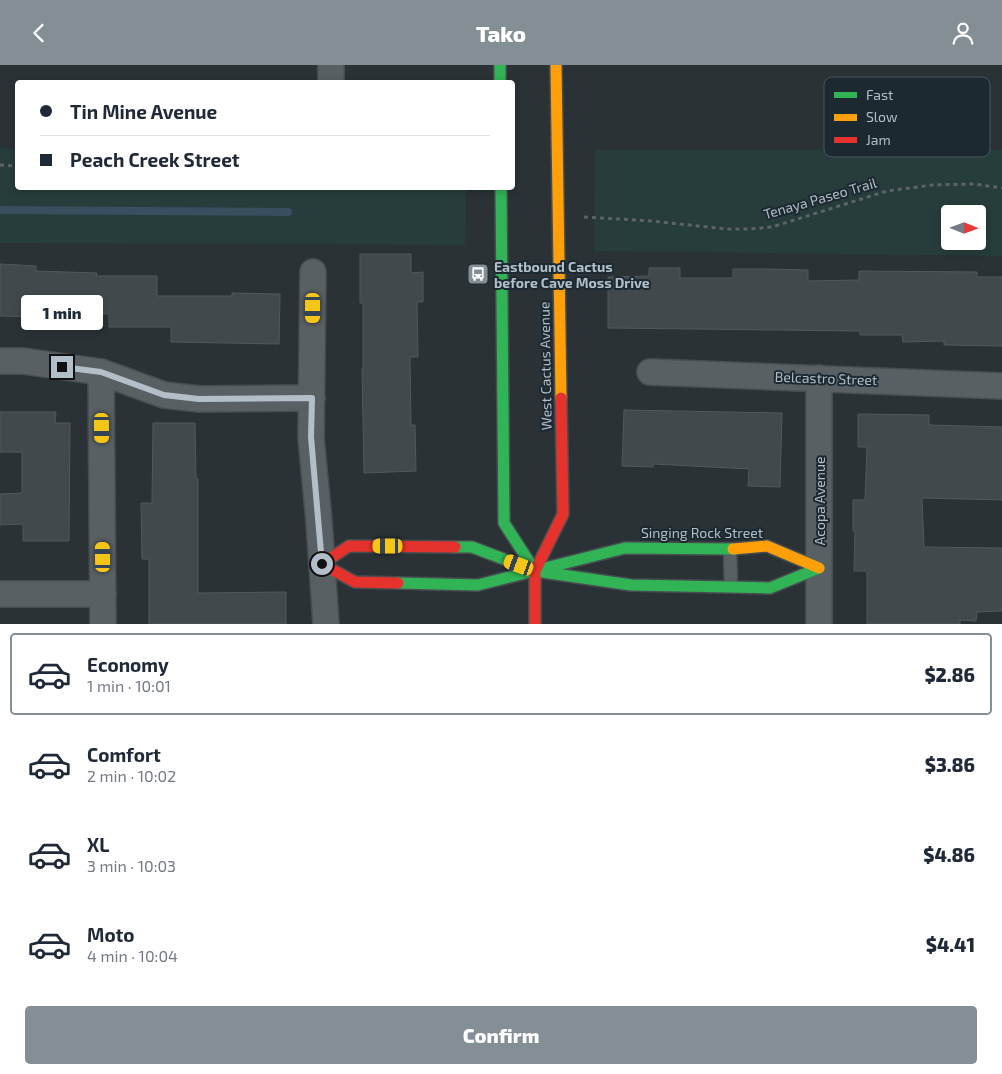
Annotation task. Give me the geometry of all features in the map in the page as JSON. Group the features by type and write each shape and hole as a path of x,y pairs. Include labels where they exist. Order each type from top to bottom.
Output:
{"street":[{"path":"331,65 331,80"},
{"path":"500,65 500,80"},
{"name":"West Cactus Avenue","path":"535,624 535,571 563,514 556,65"},
{"path":"501,190 504,523 535,571"},
{"path":"313,272 311,437 326,624"},
{"path":"0,361 23,361 101,372 164,395 199,399 312,398"},
{"path":"101,372 104,624"},
{"name":"Belcastro Street","path":"650,372 1002,386"},
{"name":"Acopa Avenue","path":"819,378 819,624"},
{"path":"322,564 349,546 472,547 535,571 631,585 770,588 819,568"},
{"name":"Singing Rock Street","path":"322,564 354,582 478,585 625,548 730,549 767,546 819,568"},
{"path":"0,594 103,594"}],"lane":[{"path":"730,549 731,586"}],"path":[{"path":"0,165 15,165"},
{"name":"Tenaya Paseo Trail","path":"585,217 652,221 726,229 750,229 772,227 887,191 940,185 974,184 1002,188"}],"green space":[{"path":"0,148 15,149 15,190 466,190 465,245 0,243"},
{"path":"595,150 824,150 824,157 990,157 990,150 1002,150 1002,256 594,251"}],"building":[{"path":"360,254 411,254 411,273 423,272 423,302 417,302 418,357 410,357 411,425 415,425 416,471 364,473 363,303 360,303"},
{"path":"0,264 36,266 36,271 97,273 96,276 157,276 157,296 232,296 232,293 280,294 279,344 171,342 171,327 109,327 109,314 34,312 34,317 0,316"},
{"path":"649,268 680,268 680,278 733,278 733,269 808,270 808,281 859,280 859,271 977,272 977,277 1002,277 1002,346 944,345 944,341 903,342 902,335 860,335 860,331 608,328 608,277 649,276"},
{"path":"624,410 782,413 780,487 748,486 749,469 653,464 653,467 622,466"},
{"path":"0,412 56,412 55,423 70,423 69,541 23,541 23,524 0,525 0,494 22,493 22,452 0,452"},
{"path":"858,414 929,415 929,425 1002,427 1002,500 922,498 924,547 1002,548 1002,611 977,612 976,621 960,620 960,624 867,624 867,571 854,571 855,531 853,531 853,500 865,500 867,447 858,447"},
{"path":"153,423 195,423 196,479 198,479 198,593 286,592 286,624 149,624 149,559 142,559 141,503 152,503"}],"waterway":[{"path":"0,210 288,212"}],"traffic: fast":[{"path":"500,65 500,80"},
{"path":"501,190 504,523 535,571"},
{"path":"455,547 472,547 535,571 631,585 770,588 819,568"},
{"path":"398,583 478,585 625,548 733,549"}],"traffic: slow":[{"path":"556,65 561,398"},
{"path":"733,549 767,546 819,568"}],"traffic: jam":[{"path":"535,624 535,571 563,514 561,398"},
{"path":"398,583 355,582 322,564 349,546 455,547"}],"place":[{"name":"Eastbound Cactus before Cave Moss Drive","path":"478,274"}],"route":[{"path":"62,367 101,372 164,395 199,399 312,398 311,437 322,564"}]}
